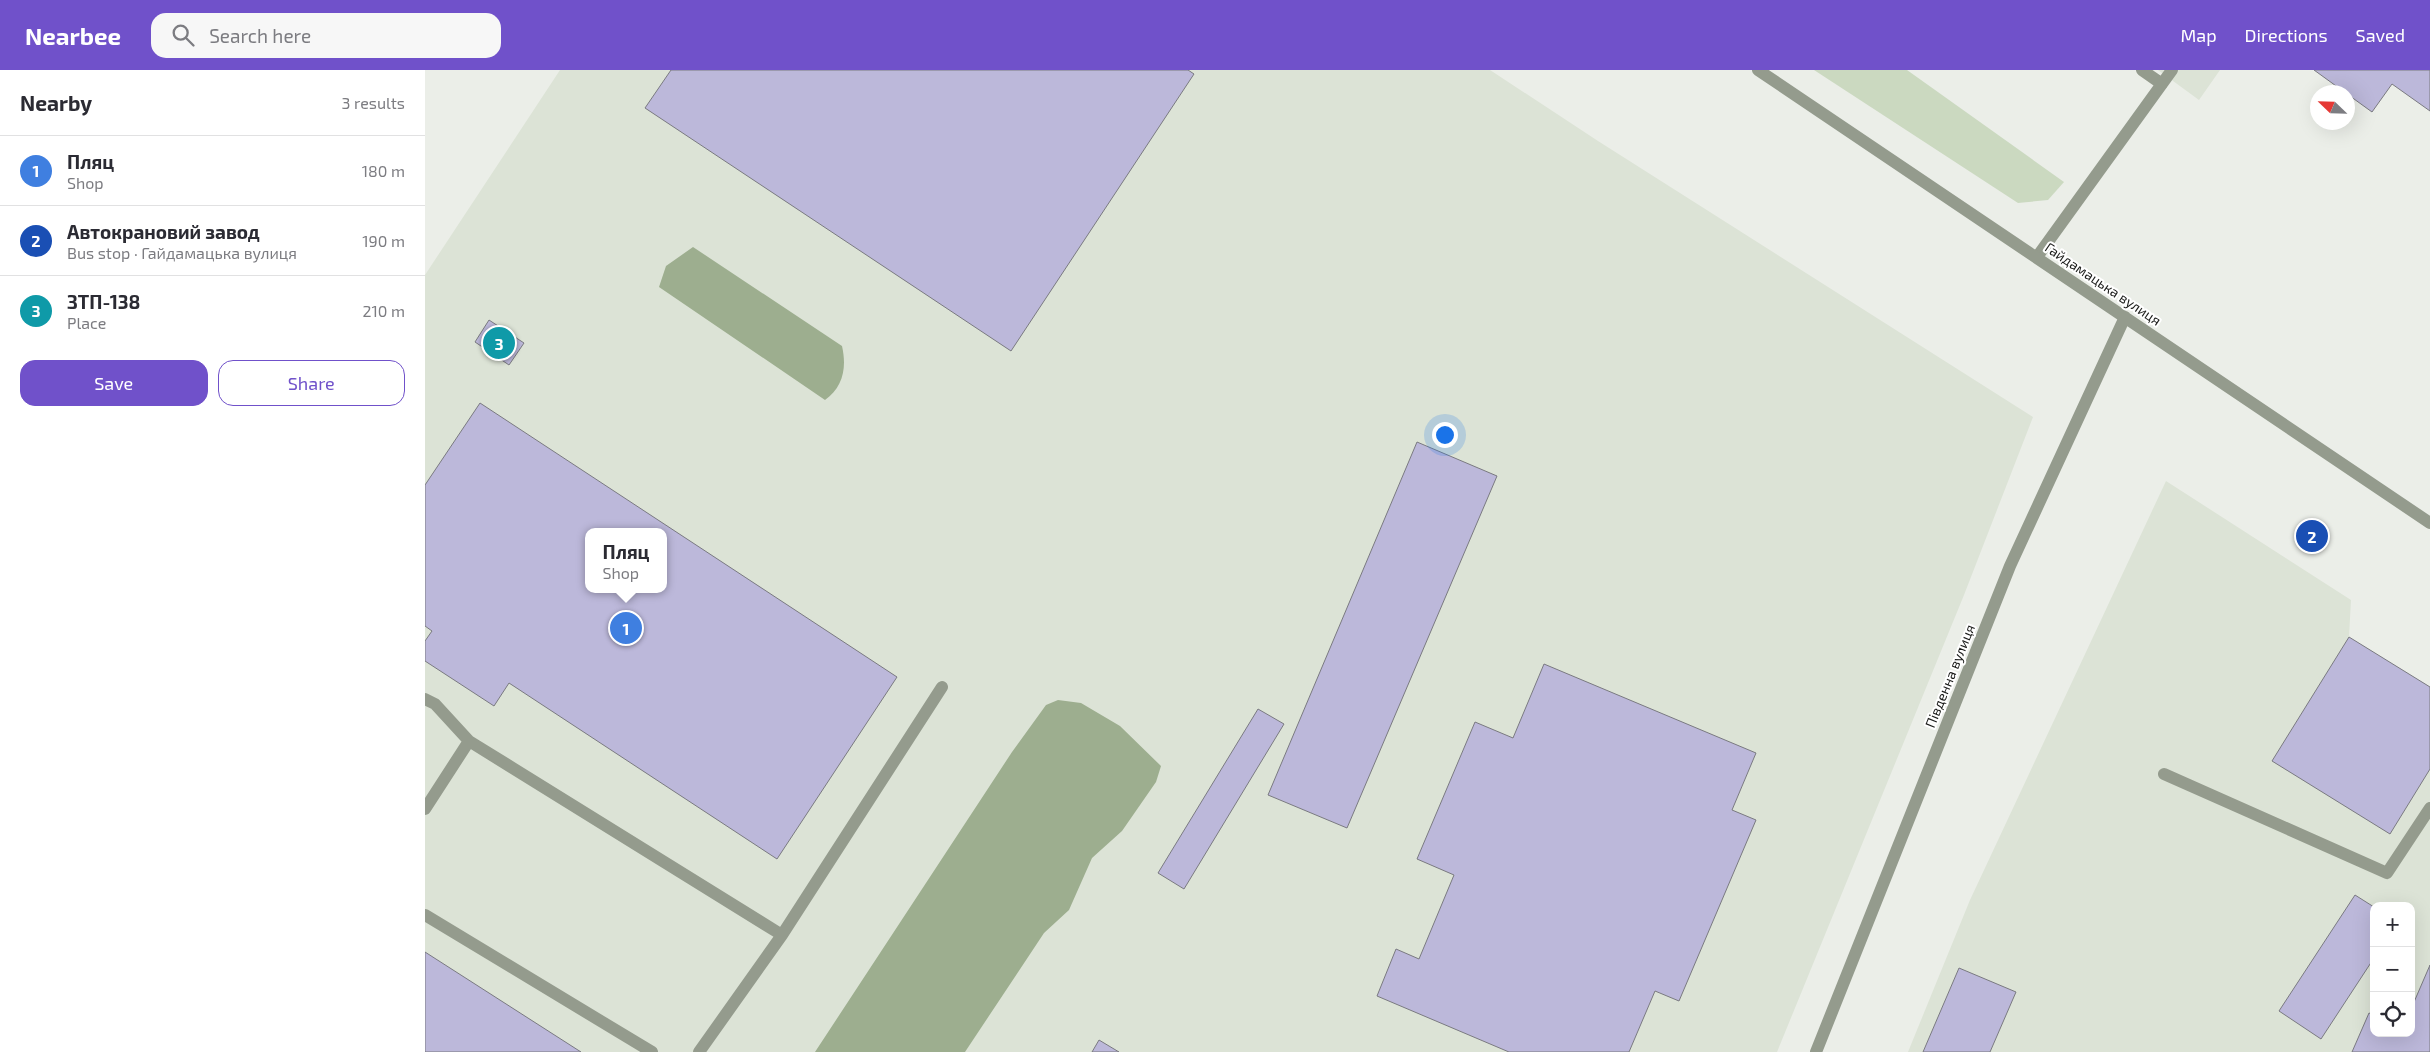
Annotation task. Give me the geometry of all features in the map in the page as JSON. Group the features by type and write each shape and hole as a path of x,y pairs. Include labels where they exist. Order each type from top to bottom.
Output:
{"street":[{"name":"Гайдамацька вулиця","path":"1758,70 2428,518"},
{"path":"2143,70 2162,84"},
{"path":"2037,257 2172,70"},
{"name":"Південна вулиця","path":"1816,1052 2009,566 2125,317"},
{"path":"699,1052 782,934 942,688"},
{"path":"425,699 435,704 469,741 782,934"},
{"path":"425,808 469,741"},
{"path":"2164,774 2387,873 2430,808"},
{"path":"425,915 652,1052"}],"shaded area":[{"path":"560,70 1490,70 1598,141 2033,417 1964,595 1777,1052 425,1052 425,275"},
{"path":"1814,70 1907,70 2064,182 2048,200 2018,203"},
{"path":"2158,70 2220,70 2199,100"},
{"path":"693,247 842,346 844,369 840,383 831,395 825,400 659,287 666,266"},
{"path":"2166,481 2351,600 2349,637 2430,687 2430,1052 1908,1052 1970,900"},
{"path":"1058,700 1081,703 1120,726 1161,766 1156,782 1122,831 1092,858 1069,910 1044,933 965,1052 815,1052 1012,752 1046,705"}],"building":[{"path":"671,70 1188,70 1194,74 1011,351 645,108"},
{"path":"2314,70 2430,70 2430,111 2392,84 2372,112 2355,100 2355,85 2335,85"},
{"path":"489,320 524,343 509,365 475,342"},
{"path":"480,403 897,677 777,859 509,683 494,706 425,661 425,641 432,631 425,626 425,485"},
{"path":"1417,442 1497,476 1347,828 1268,795"},
{"path":"2349,637 2430,687 2430,769 2390,834 2272,761"},
{"path":"1544,664 1756,753 1732,810 1756,820 1679,1001 1655,991 1629,1052 1509,1052 1377,996 1396,949 1419,959 1454,875 1417,859 1475,722 1513,738"},
{"path":"1258,709 1284,724 1184,889 1158,873"},
{"path":"2355,895 2370,904 2370,964 2321,1039 2279,1011"},
{"path":"425,952 581,1052 425,1052"},
{"path":"2430,965 2430,1052 2352,1052 2369,1013 2370,1037 2415,1037 2415,1000"},
{"path":"1959,968 2016,992 1990,1052 1923,1052"},
{"path":"1099,1040 1119,1052 1092,1052"}],"place":[{"name":"ЗТП-138","path":"499,343"},
{"name":"Автокрановий завод","path":"2312,536"},
{"name":"Пляц","path":"626,628"}]}
